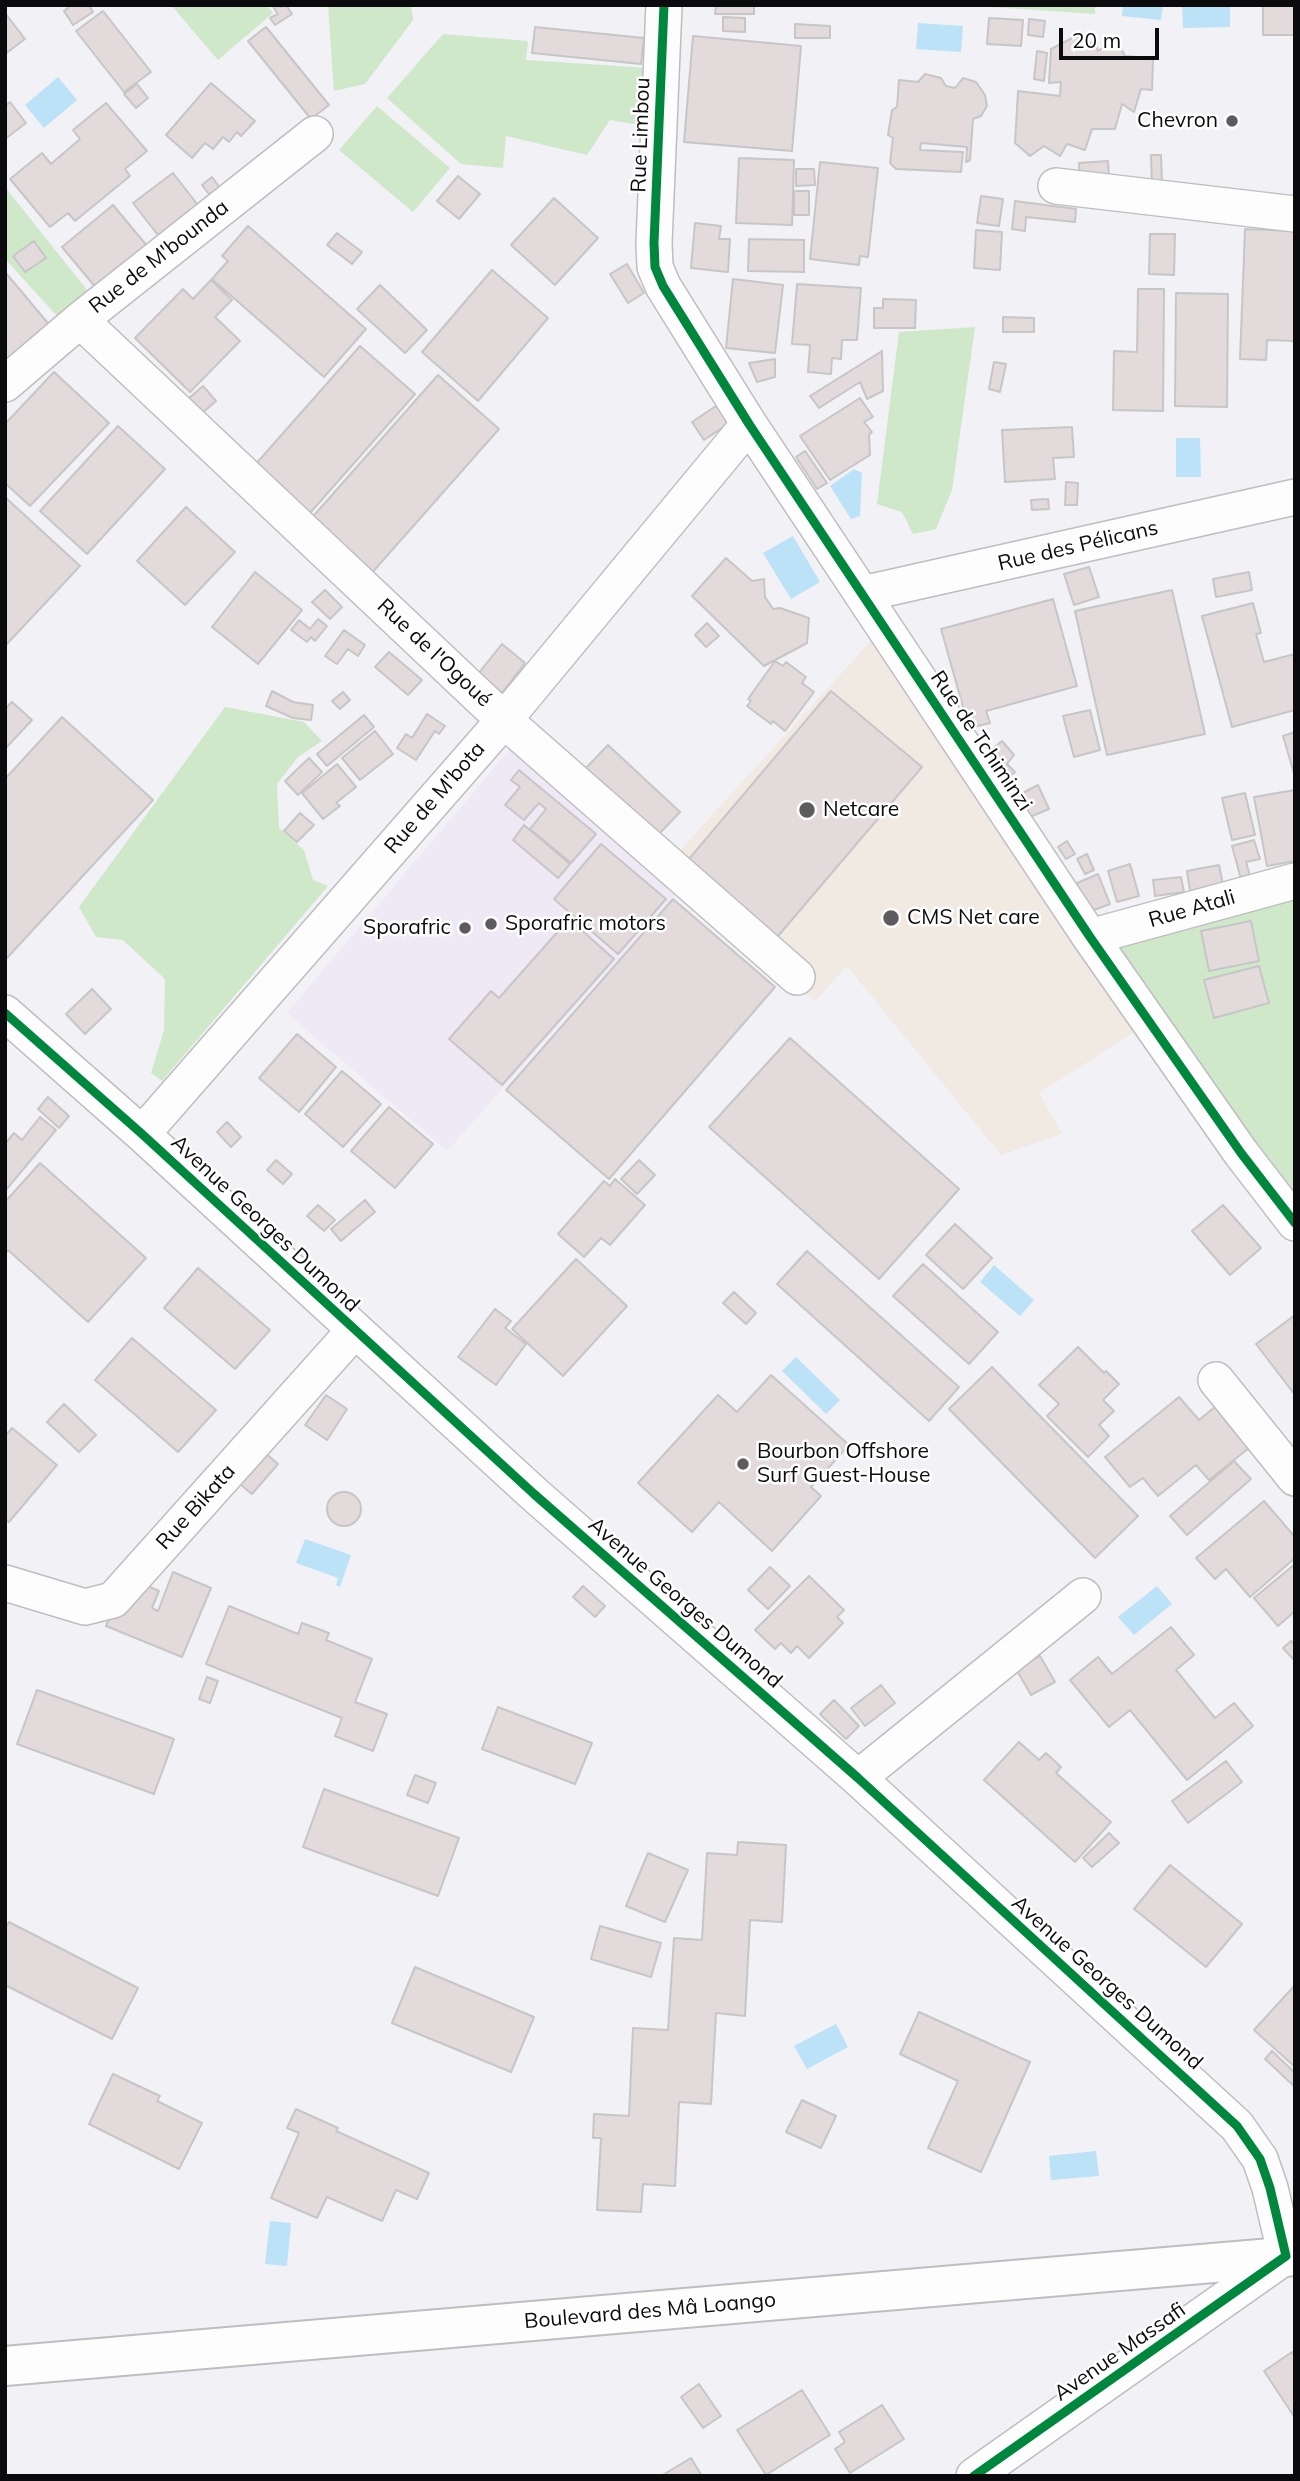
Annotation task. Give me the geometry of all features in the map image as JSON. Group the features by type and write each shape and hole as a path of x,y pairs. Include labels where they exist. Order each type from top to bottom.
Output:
{"street":[{"name":"Rue Limbou","path":"655,267 664,5"},
{"name":"Rue de M'bounda","path":"5,384 80,320 314,134"},
{"path":"1056,187 1295,215"},
{"name":"Rue de Tchiminzi","path":"655,267 663,286 749,424 1090,937 1241,1153 1295,1223"},
{"name":"Rue de l'Ogoué","path":"80,320 504,720 797,976"},
{"name":"Rue de M'bota","path":"142,1134 504,720 749,424"},
{"name":"Rue des Pélicans","path":"862,594 1295,497"},
{"name":"Rue Atali","path":"1090,937 1295,881"},
{"name":"Avenue Georges Dumond","path":"5,1013 142,1134 534,1494 858,1778 1237,2126 1260,2159 1290,2256"},
{"name":"Rue Bikata","path":"5,1583 51,1599 85,1607 113,1600 354,1331"},
{"path":"1216,1380 1295,1478"},
{"path":"858,1778 1083,1596"},
{"name":"Boulevard des Mâ Loango","path":"5,2366 1290,2256"},
{"name":"Avenue Massafi","path":"975,2476 1290,2256"}],"shaded area":[{"name":"CMS Net care","path":"880,631 1136,1031 1039,1093 1062,1134 1001,1155 847,966 815,1001 662,870"},
{"name":"Sporafric motors","path":"510,749 677,892 447,1151 287,1013"}],"green space":[{"path":"171,5 267,5 273,13 218,60"},
{"path":"328,5 411,5 413,20 365,84 334,91"},
{"path":"977,5 1095,5 1095,14 977,6"},
{"path":"443,34 528,41 526,60 648,68 647,126 610,120 587,155 506,136 503,168 461,164 387,98"},
{"path":"377,106 450,168 413,212 339,150"},
{"path":"5,187 91,295 58,317 5,259"},
{"path":"975,327 952,490 936,529 913,534 902,512 877,504 899,332"},
{"path":"225,707 304,722 322,741 298,757 277,784 279,828 304,850 313,880 328,886 162,1081 151,1073 164,1030 165,979 123,940 96,937 79,907"},
{"path":"1295,897 1295,1225 1115,943"}],"water":[{"path":"1123,5 1163,5 1161,20 1122,16"},
{"path":"1182,5 1230,5 1230,27 1183,28"},
{"path":"918,23 963,26 961,52 916,49"},
{"path":"58,77 77,100 44,128 25,105"},
{"path":"1176,438 1200,438 1201,477 1176,477"},
{"path":"854,469 862,473 860,516 851,519 830,486"},
{"path":"793,536 820,582 791,599 763,553"},
{"path":"994,1265 1034,1300 1020,1316 980,1282"},
{"path":"796,1357 840,1400 826,1414 782,1371"},
{"path":"305,1539 351,1555 340,1587 336,1585 338,1578 296,1563"},
{"path":"1157,1586 1172,1604 1134,1635 1118,1617"},
{"path":"836,2024 848,2047 807,2069 794,2046"},
{"path":"1096,2151 1099,2176 1051,2180 1049,2156"},
{"path":"270,2221 291,2223 287,2266 265,2264"}],"building":[{"path":"66,5 89,5 93,12 73,25 64,11 68,8"},
{"path":"272,5 286,5 292,14 275,25 270,18 278,14"},
{"path":"716,5 754,5 754,14 715,14"},
{"path":"1263,5 1295,5 1295,35 1263,35"},
{"path":"103,11 151,72 124,92 76,31"},
{"path":"5,13 25,39 5,54"},
{"path":"723,17 745,18 745,32 723,31"},
{"path":"989,18 1023,20 1021,46 987,44"},
{"path":"1029,19 1045,21 1043,37 1028,35"},
{"path":"795,24 830,26 830,38 795,38"},
{"path":"266,27 329,105 311,119 248,41"},
{"path":"535,27 644,38 641,64 532,53"},
{"path":"1078,35 1081,47 1095,41 1098,51 1116,39 1125,56 1153,58 1152,90 1141,89 1134,112 1122,104 1115,129 1092,129 1085,150 1067,144 1060,156 1044,146 1030,156 1015,143 1018,91 1060,96 1061,82 1049,83 1051,49"},
{"path":"693,36 801,46 792,151 684,142"},
{"path":"1037,51 1047,53 1044,81 1034,79"},
{"path":"925,74 941,78 946,86 955,88 963,78 976,82 985,95 987,106 981,116 973,119 970,160 966,162 967,147 921,143 920,150 963,152 961,172 896,169 890,163 893,138 888,135 892,110 897,107 899,80 918,82"},
{"path":"211,83 255,121 241,136 237,132 229,142 223,137 213,149 205,143 192,158 166,135"},
{"path":"137,84 148,98 136,108 124,94"},
{"path":"10,102 26,123 5,139 5,106"},
{"path":"106,103 147,151 125,169 130,176 75,221 68,213 50,227 10,179 42,153 51,164 80,139 73,130"},
{"path":"1151,155 1161,155 1162,184 1152,185"},
{"path":"739,158 794,160 792,225 736,223"},
{"path":"1108,161 1109,178 1080,181 1079,163"},
{"path":"820,162 878,168 868,257 860,256 859,265 810,259"},
{"path":"796,169 814,169 815,185 796,186"},
{"path":"173,173 201,209 161,239 133,203"},
{"path":"458,176 480,194 459,219 437,201"},
{"path":"212,177 221,189 211,197 202,185"},
{"path":"794,191 809,191 809,215 794,215"},
{"path":"981,196 1003,199 999,226 977,223"},
{"path":"554,198 598,238 555,285 511,245"},
{"path":"1015,201 1076,209 1075,222 1026,217 1025,231 1012,229"},
{"path":"113,205 148,247 97,289 62,247"},
{"path":"695,223 721,226 719,239 730,239 728,272 691,268"},
{"path":"248,226 366,329 324,377 212,279 228,261 222,256"},
{"path":"1245,229 1295,231 1295,341 1267,340 1266,360 1240,359"},
{"path":"976,230 1002,232 1000,270 974,268"},
{"path":"337,233 362,252 352,264 327,245"},
{"path":"1150,234 1175,234 1174,275 1149,274"},
{"path":"749,239 804,240 804,272 748,271"},
{"path":"34,241 46,258 25,272 13,256"},
{"path":"627,264 644,293 628,303 610,274"},
{"path":"492,270 548,318 478,401 422,352"},
{"path":"5,272 52,328 5,367"},
{"path":"733,279 783,285 775,353 726,348"},
{"path":"211,280 232,300 215,317 240,341 190,392 135,338 183,289 193,299"},
{"path":"797,284 861,288 857,340 842,340 841,359 832,358 831,374 808,372 810,345 792,344"},
{"path":"380,285 427,330 405,353 357,309"},
{"path":"1138,289 1164,289 1163,411 1113,410 1114,351 1137,352"},
{"path":"1176,293 1228,294 1227,407 1175,406"},
{"path":"883,299 916,300 915,328 874,328 874,308 883,308"},
{"path":"1003,317 1034,318 1034,332 1003,332"},
{"path":"360,346 415,394 302,522 247,474"},
{"path":"882,351 883,391 867,399 860,382 819,408 810,396"},
{"path":"775,359 775,377 757,382 749,363"},
{"path":"994,362 1006,364 1000,392 989,389"},
{"path":"54,372 109,423 30,506 5,483 5,424"},
{"path":"438,375 499,429 363,583 302,529"},
{"path":"203,386 216,401 194,420 181,405"},
{"path":"860,398 873,417 864,422 872,432 869,435 870,455 830,480 800,436"},
{"path":"719,404 731,422 704,440 692,422"},
{"path":"118,426 165,469 87,554 40,511"},
{"path":"1072,427 1074,457 1053,458 1055,479 1005,482 1002,430"},
{"path":"805,451 827,483 817,489 796,457"},
{"path":"1066,482 1078,483 1077,505 1065,505"},
{"path":"5,497 80,566 5,646"},
{"path":"1048,499 1049,509 1032,510 1031,500"},
{"path":"186,507 235,552 185,605 137,561"},
{"path":"726,558 752,581 764,579 765,597 773,609 780,608 809,618 807,643 764,666 692,596"},
{"path":"1089,567 1099,597 1074,605 1064,574"},
{"path":"255,572 302,610 258,664 212,627"},
{"path":"1249,572 1252,590 1216,597 1213,579"},
{"path":"325,590 342,607 330,619 312,602"},
{"path":"1172,590 1205,734 1107,755 1075,611"},
{"path":"1053,599 1077,686 986,711 990,723 969,728 941,629"},
{"path":"1253,603 1261,633 1256,634 1264,662 1295,654 1295,710 1232,727 1202,616"},
{"path":"318,619 327,626 315,641 311,637 307,642 291,630 299,620 310,629"},
{"path":"707,623 719,636 706,647 695,635"},
{"path":"344,630 365,645 358,656 348,649 337,664 325,656"},
{"path":"502,644 525,663 502,693 478,674"},
{"path":"389,652 422,680 408,695 375,667"},
{"path":"775,661 783,666 786,662 806,677 802,683 814,692 785,731 747,706 751,701 748,699"},
{"path":"272,691 293,702 313,705 311,720 293,718 266,706"},
{"name":"Netcare","path":"831,691 922,767 773,942 683,866"},
{"path":"343,692 350,700 340,709 332,701"},
{"path":"12,702 32,720 5,749 5,709"},
{"path":"1090,710 1100,750 1074,757 1063,716"},
{"path":"427,714 445,726 439,734 435,731 416,760 397,748 406,734 412,738"},
{"path":"364,715 374,727 327,766 317,754"},
{"path":"62,717 153,800 6,959 5,779"},
{"path":"375,731 393,754 360,780 342,758"},
{"path":"1295,732 1295,777 1283,736"},
{"path":"1002,741 1014,755 1007,764 1015,772 1008,778 986,754"},
{"path":"608,745 680,812 658,835 586,768"},
{"path":"309,758 322,772 298,795 285,781"},
{"path":"337,764 356,787 336,803 340,806 323,819 302,793"},
{"path":"519,770 596,834 571,863 530,829 546,809 539,803 524,820 505,805 520,787 511,780"},
{"path":"1038,785 1049,809 1030,817 1019,795"},
{"path":"1295,790 1295,861 1267,866 1254,797"},
{"path":"1245,793 1255,835 1232,840 1222,798"},
{"path":"300,813 314,825 297,842 284,831"},
{"path":"524,825 570,864 558,878 513,840"},
{"path":"1254,840 1260,859 1246,862 1250,876 1241,879 1232,846"},
{"path":"1067,841 1075,854 1066,859 1058,847"},
{"path":"601,844 666,899 618,954 554,899"},
{"path":"1087,854 1094,870 1085,874 1077,859"},
{"path":"1130,864 1139,896 1117,902 1108,871"},
{"path":"1219,865 1223,885 1190,891 1187,871"},
{"path":"1098,874 1110,904 1086,913 1075,884"},
{"path":"1181,877 1184,892 1155,896 1153,880"},
{"path":"673,899 775,987 609,1179 506,1090"},
{"path":"569,919 614,959 502,1085 449,1039 491,991 499,998"},
{"path":"1251,921 1259,961 1209,971 1201,931"},
{"path":"1259,966 1269,1003 1214,1018 1204,980"},
{"path":"92,989 111,1009 85,1034 66,1014"},
{"path":"297,1034 336,1067 299,1112 259,1078"},
{"path":"790,1038 959,1189 879,1279 709,1127"},
{"path":"342,1071 381,1104 343,1147 305,1114"},
{"path":"48,1097 69,1116 59,1128 38,1109"},
{"path":"389,1107 433,1144 395,1188 351,1151"},
{"path":"40,1117 56,1130 5,1191 5,1144 14,1133 22,1140"},
{"path":"227,1122 241,1137 231,1147 217,1132"},
{"path":"276,1160 292,1174 283,1184 267,1170"},
{"path":"639,1160 655,1175 637,1194 621,1179"},
{"path":"40,1163 146,1258 88,1322 8,1250 5,1254 5,1202"},
{"path":"615,1179 645,1205 610,1245 601,1238 584,1257 558,1234 604,1181 610,1186"},
{"path":"365,1200 375,1212 341,1241 331,1229"},
{"path":"318,1205 335,1220 324,1231 307,1216"},
{"path":"1223,1205 1261,1248 1230,1275 1192,1231"},
{"path":"955,1224 992,1258 963,1289 926,1255"},
{"path":"807,1251 959,1387 929,1421 777,1284"},
{"path":"576,1259 627,1306 563,1376 512,1329"},
{"path":"923,1264 998,1332 969,1364 893,1296"},
{"path":"198,1268 270,1330 235,1369 164,1308"},
{"path":"734,1292 756,1313 746,1324 723,1303"},
{"path":"495,1309 511,1321 505,1328 526,1344 496,1385 458,1357"},
{"path":"1295,1315 1295,1395 1256,1344"},
{"path":"132,1338 216,1410 178,1452 95,1380"},
{"path":"1078,1347 1119,1384 1103,1400 1114,1411 1099,1425 1109,1436 1088,1457 1047,1416 1059,1404 1039,1385"},
{"path":"992,1367 1138,1516 1095,1558 949,1409"},
{"name":"Bourbon Offshore Surf Guest-House","path":"771,1375 849,1445 811,1487 821,1496 772,1551 719,1502 692,1532 638,1483 718,1395 737,1412"},
{"path":"326,1395 347,1409 327,1440 305,1425"},
{"path":"1179,1397 1199,1420 1215,1407 1249,1448 1209,1480 1196,1465 1158,1496 1143,1478 1130,1487 1105,1457"},
{"path":"64,1404 96,1435 79,1452 47,1422"},
{"path":"12,1428 57,1465 9,1522 5,1519 5,1436"},
{"path":"263,1451 278,1464 252,1494 236,1481"},
{"path":"1234,1461 1251,1479 1187,1535 1170,1516"},
{"path":"344,1492 356,1497 361,1509 356,1521 344,1526 332,1521 327,1509 332,1497"},
{"path":"1264,1501 1295,1537 1295,1558 1250,1597 1226,1569 1215,1579 1196,1558"},
{"path":"1295,1564 1295,1611 1278,1626 1254,1598"},
{"path":"770,1567 790,1586 768,1609 748,1590"},
{"path":"173,1572 211,1588 182,1657 106,1626 119,1594 136,1581 159,1591 152,1608 158,1611"},
{"path":"809,1576 844,1610 837,1617 843,1623 809,1658 797,1646 791,1653 781,1643 775,1649 755,1630"},
{"path":"583,1586 605,1606 595,1617 573,1597"},
{"path":"229,1606 298,1634 302,1623 329,1633 326,1640 372,1659 355,1702 387,1714 373,1751 335,1736 342,1718 206,1664"},
{"path":"1171,1627 1194,1655 1176,1670 1215,1718 1234,1703 1253,1726 1187,1780 1130,1710 1109,1727 1070,1680 1098,1657 1112,1674"},
{"path":"1291,1641 1295,1645 1295,1661 1283,1648"},
{"path":"1040,1656 1055,1682 1031,1695 1016,1669"},
{"path":"207,1677 218,1681 210,1703 199,1699"},
{"path":"881,1685 895,1703 865,1726 851,1708"},
{"path":"37,1690 174,1739 154,1794 17,1744"},
{"path":"834,1700 859,1726 846,1739 820,1714"},
{"path":"498,1707 592,1743 575,1784 482,1749"},
{"path":"1019,1742 1039,1760 1046,1753 1061,1767 1056,1773 1111,1822 1075,1862 984,1780"},
{"path":"1226,1761 1242,1782 1188,1823 1172,1801"},
{"path":"415,1775 436,1783 428,1803 407,1795"},
{"path":"324,1789 459,1838 438,1896 303,1847"},
{"path":"1109,1833 1119,1843 1092,1867 1083,1858"},
{"path":"738,1842 786,1845 782,1922 750,1920 745,2016 716,2013 711,2104 679,2102 675,2186 643,2184 641,2212 597,2210 601,2138 593,2138 594,2114 629,2116 633,2028 668,2030 674,1938 702,1940 707,1853 737,1855"},
{"path":"648,1853 688,1870 665,1922 626,1906"},
{"path":"1170,1865 1242,1924 1206,1967 1134,1909"},
{"path":"9,1922 138,1988 112,2039 5,1985 5,1929"},
{"path":"600,1926 661,1943 651,1977 591,1959"},
{"path":"415,1967 534,2017 511,2072 392,2023"},
{"path":"1295,1985 1295,2067 1254,2030"},
{"path":"919,2012 1030,2062 981,2172 928,2148 958,2081 900,2054"},
{"path":"1272,2051 1295,2073 1295,2087 1265,2059"},
{"path":"113,2074 160,2096 157,2101 202,2123 179,2169 89,2124"},
{"path":"802,2100 836,2116 821,2148 786,2132"},
{"path":"296,2109 338,2128 336,2131 429,2173 417,2199 396,2190 382,2221 327,2197 317,2218 271,2198 299,2133 287,2128"},
{"path":"1292,2352 1295,2356 1295,2418 1264,2371"},
{"path":"699,2384 721,2416 703,2428 681,2397"},
{"path":"802,2390 830,2435 766,2475 737,2430"},
{"path":"882,2405 904,2439 850,2473 835,2449 845,2442 839,2432"},
{"path":"691,2458 702,2476 661,2476"}],"cycle path":[{"path":"664,5 654,243 655,267 663,286 749,424 1090,937 1241,1153 1295,1223"},
{"path":"5,1013 142,1134 534,1494 858,1778 1237,2126 1260,2159 1270,2188 1286,2256 974,2476"}],"place":[{"name":"Chevron","path":"1232,121"},
{"name":"Netcare","path":"807,810"},
{"name":"CMS Net care","path":"891,918"},
{"name":"Sporafric motors","path":"491,924"},
{"name":"Sporafric","path":"465,928"},
{"name":"Bourbon Offshore Surf Guest-House","path":"743,1464"}]}
